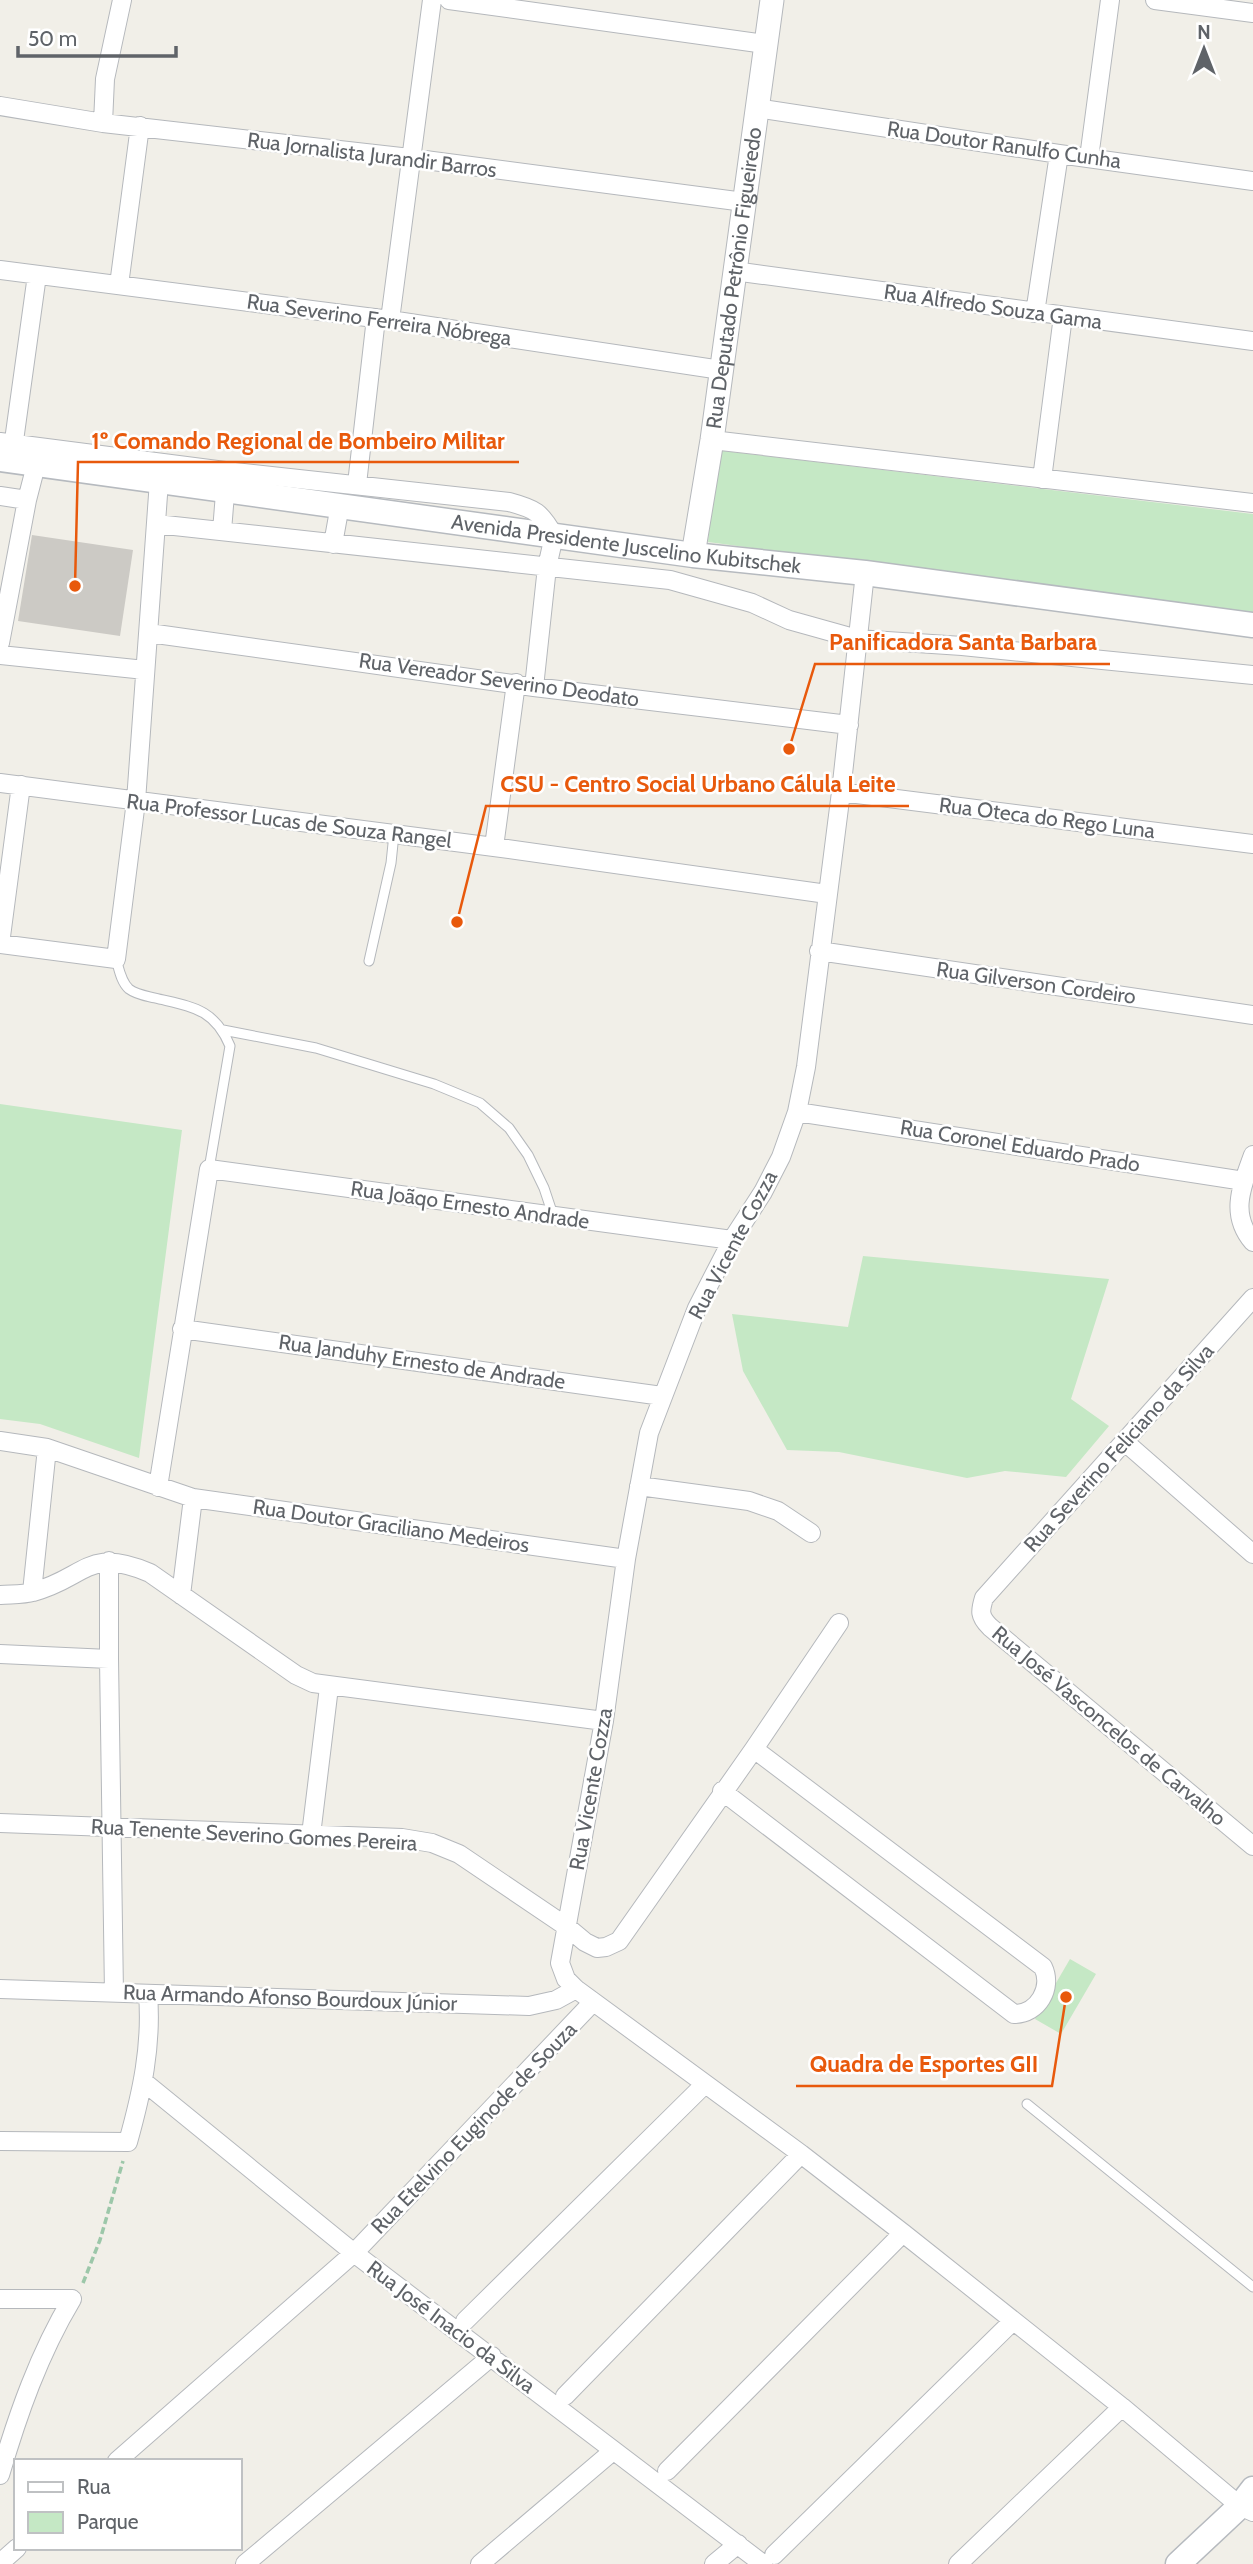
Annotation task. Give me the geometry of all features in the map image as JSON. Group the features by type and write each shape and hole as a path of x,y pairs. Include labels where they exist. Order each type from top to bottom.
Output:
{"main road":[{"name":"Avenida Presidente Juscelino Kubitschek","path":"12,454 159,481 226,481 340,505 395,501 554,536 693,555 865,573 1253,625"},
{"path":"1178,2564 1249,2502"}],"street":[{"path":"103,124 105,79 122,0"},
{"path":"357,484 410,158 432,0"},
{"path":"449,0 765,44"},
{"name":"Rua Deputado Petrônio Figueiredo","path":"693,555 712,440 772,0"},
{"path":"1089,158 1110,0"},
{"path":"1155,0 1253,13"},
{"name":"Rua Jornalista Jurandir Barros","path":"0,106 103,124 410,158 744,202"},
{"name":"Rua Doutor Ranulfo Cunha","path":"756,108 1253,181"},
{"path":"120,285 140,126"},
{"path":"1035,313 1059,154"},
{"name":"Rua Severino Ferreira Nóbrega","path":"0,270 383,319 721,370"},
{"name":"Rua Alfredo Souza Gama","path":"734,271 1253,341"},
{"path":"0,643 2,614 27,500 12,454 37,275"},
{"path":"1042,479 1063,316"},
{"path":"712,440 1253,503"},
{"path":"12,454 226,481 357,484 395,501"},
{"path":"21,785 0,944 116,959 136,801 159,481"},
{"path":"222,531 226,481"},
{"path":"0,496 27,500"},
{"path":"333,544 340,505"},
{"path":"156,524 670,580 752,603 789,621 857,639 962,646 1253,674"},
{"path":"534,687 547,567 554,536"},
{"name":"Rua Vicente Cozza","path":"576,1989 566,1979 560,1963 604,1721 626,1559 649,1433 697,1308 732,1240 763,1192 781,1157 797,1112 806,1067 841,792 865,573"},
{"name":"Rua Vereador Severino Deodato","path":"149,633 534,687 849,725"},
{"path":"0,655 145,670"},
{"path":"494,847 516,683"},
{"name":"Rua Professor Lucas de Souza Rangel","path":"0,783 494,847 827,894"},
{"name":"Rua Oteca do Rego Luna","path":"841,792 1253,844"},
{"name":"Rua Gilverson Cordeiro","path":"819,951 1253,1015"},
{"name":"Rua Coronel Eduardo Prado","path":"797,1112 1244,1181"},
{"path":"1253,1155 1239,1205 1240,1221 1253,1242"},
{"path":"158,1487 209,1169"},
{"name":"Rua Joãqo Ernesto Andrade","path":"209,1169 732,1240"},
{"name":"Rua Severino Feliciano da Silva","path":"984,1598 1253,1298"},
{"name":"Rua Janduhy Ernesto de Andrade","path":"182,1329 662,1396"},
{"name":"Rua Doutor Graciliano Medeiros","path":"0,1441 47,1448 193,1498 626,1559"},
{"path":"1125,1442 1253,1554"},
{"path":"32,1592 47,1448"},
{"path":"639,1486 749,1501 778,1511 811,1533"},
{"path":"181,1595 193,1498"},
{"path":"109,1561 114,1993"},
{"path":"0,1595 32,1592 90,1565 109,1561 129,1564 150,1573 296,1675 313,1683 604,1721"},
{"name":"Rua José Vasconcelos de Carvalho","path":"984,1598 979,1611 990,1627 1253,1846"},
{"path":"754,1749 1043,1967 1048,1977 1047,1987 1035,2006 1025,2014 1014,2014 722,1791 754,1749 839,1623"},
{"path":"0,1654 109,1659"},
{"path":"311,1835 329,1687"},
{"name":"Rua Tenente Severino Gomes Pereira","path":"0,1823 402,1838 432,1843 459,1854 597,1948 619,1941 722,1791"},
{"name":"Rua Armando Afonso Bourdoux Júnior","path":"0,1989 529,2006 556,2000 576,1989"},
{"path":"576,1989 801,2154 1122,2407 1249,2502"},
{"path":"0,2141 128,2142 144,2082 150,2024 148,1994"},
{"name":"Rua Etelvino Euginode de Souza","path":"119,2459 354,2253 593,2002"},
{"name":"Rua José Inacio da Silva","path":"144,2082 459,2335 492,2356 738,2544 769,2559"},
{"path":"465,2321 705,2085"},
{"path":"565,2396 801,2154"},
{"path":"667,2471 903,2233"},
{"path":"0,2299 72,2300"},
{"path":"1,2466 52,2332 72,2300"},
{"path":"769,2559 1013,2322"},
{"path":"245,2564 492,2356"},
{"path":"958,2564 1122,2407"},
{"path":"481,2564 613,2451"},
{"path":"714,2564 738,2544"},
{"path":"0,2563 15,2550"}],"lane":[{"path":"369,961 391,863 394,834"},
{"path":"116,959 121,977 128,988 138,994 197,1008 211,1016 223,1030 230,1046 209,1169"},
{"path":"223,1030 316,1048 434,1084 480,1104 509,1128 527,1154 554,1216"},
{"path":"1027,2104 1253,2287"}],"path":[{"path":"72,2300 84,2280 100,2240 128,2142"}],"green space":[{"path":"716,450 1253,514 1253,616 708,542"},
{"path":"0,1104 182,1130 139,1458 40,1424 0,1419"},
{"path":"863,1256 1109,1279 1071,1399 1109,1426 1066,1477 1005,1471 967,1478 839,1452 787,1450 743,1371 732,1314 848,1327"},
{"path":"1070,1959 1096,1974 1061,2034 1035,2019"}],"building":[{"path":"32,535 133,550 120,636 18,621"}],"place":[{"name":"1º Comando Regional de Bombeiro Militar","path":"75,586"},
{"name":"Panificadora Santa Barbara","path":"789,749"},
{"name":"CSU - Centro Social Urbano Cálula Leite","path":"457,922"},
{"name":"Quadra de Esportes GII","path":"1066,1997"}]}
